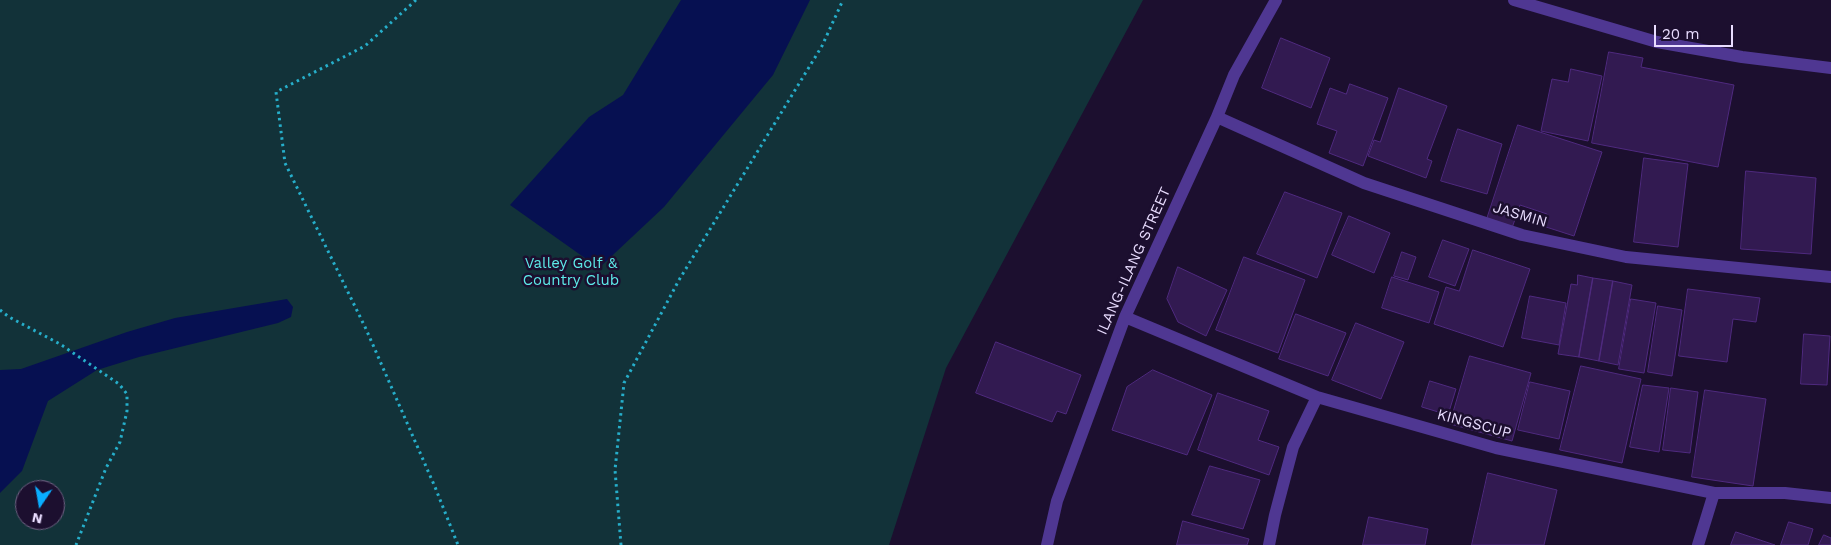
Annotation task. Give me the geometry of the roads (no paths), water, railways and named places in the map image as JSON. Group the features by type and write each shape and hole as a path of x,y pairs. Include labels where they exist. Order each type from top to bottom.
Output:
{"street":[{"name":"ILANG-ILANG STREET","path":"1047,545 1058,500 1125,317 1217,117 1234,75 1276,0"},
{"path":"1514,0 1657,42 1831,68"},
{"name":"JASMIN","path":"1217,117 1364,183 1522,235 1626,257 1831,277"},
{"name":"KINGSCUP","path":"1125,317 1317,398 1496,448 1714,493 1785,493 1831,498"},
{"path":"1269,545 1293,447 1317,398"},
{"path":"1698,545 1714,493"}],"park label":[{"name":"Valley Golf & Country Club","path":"571,272"}]}
